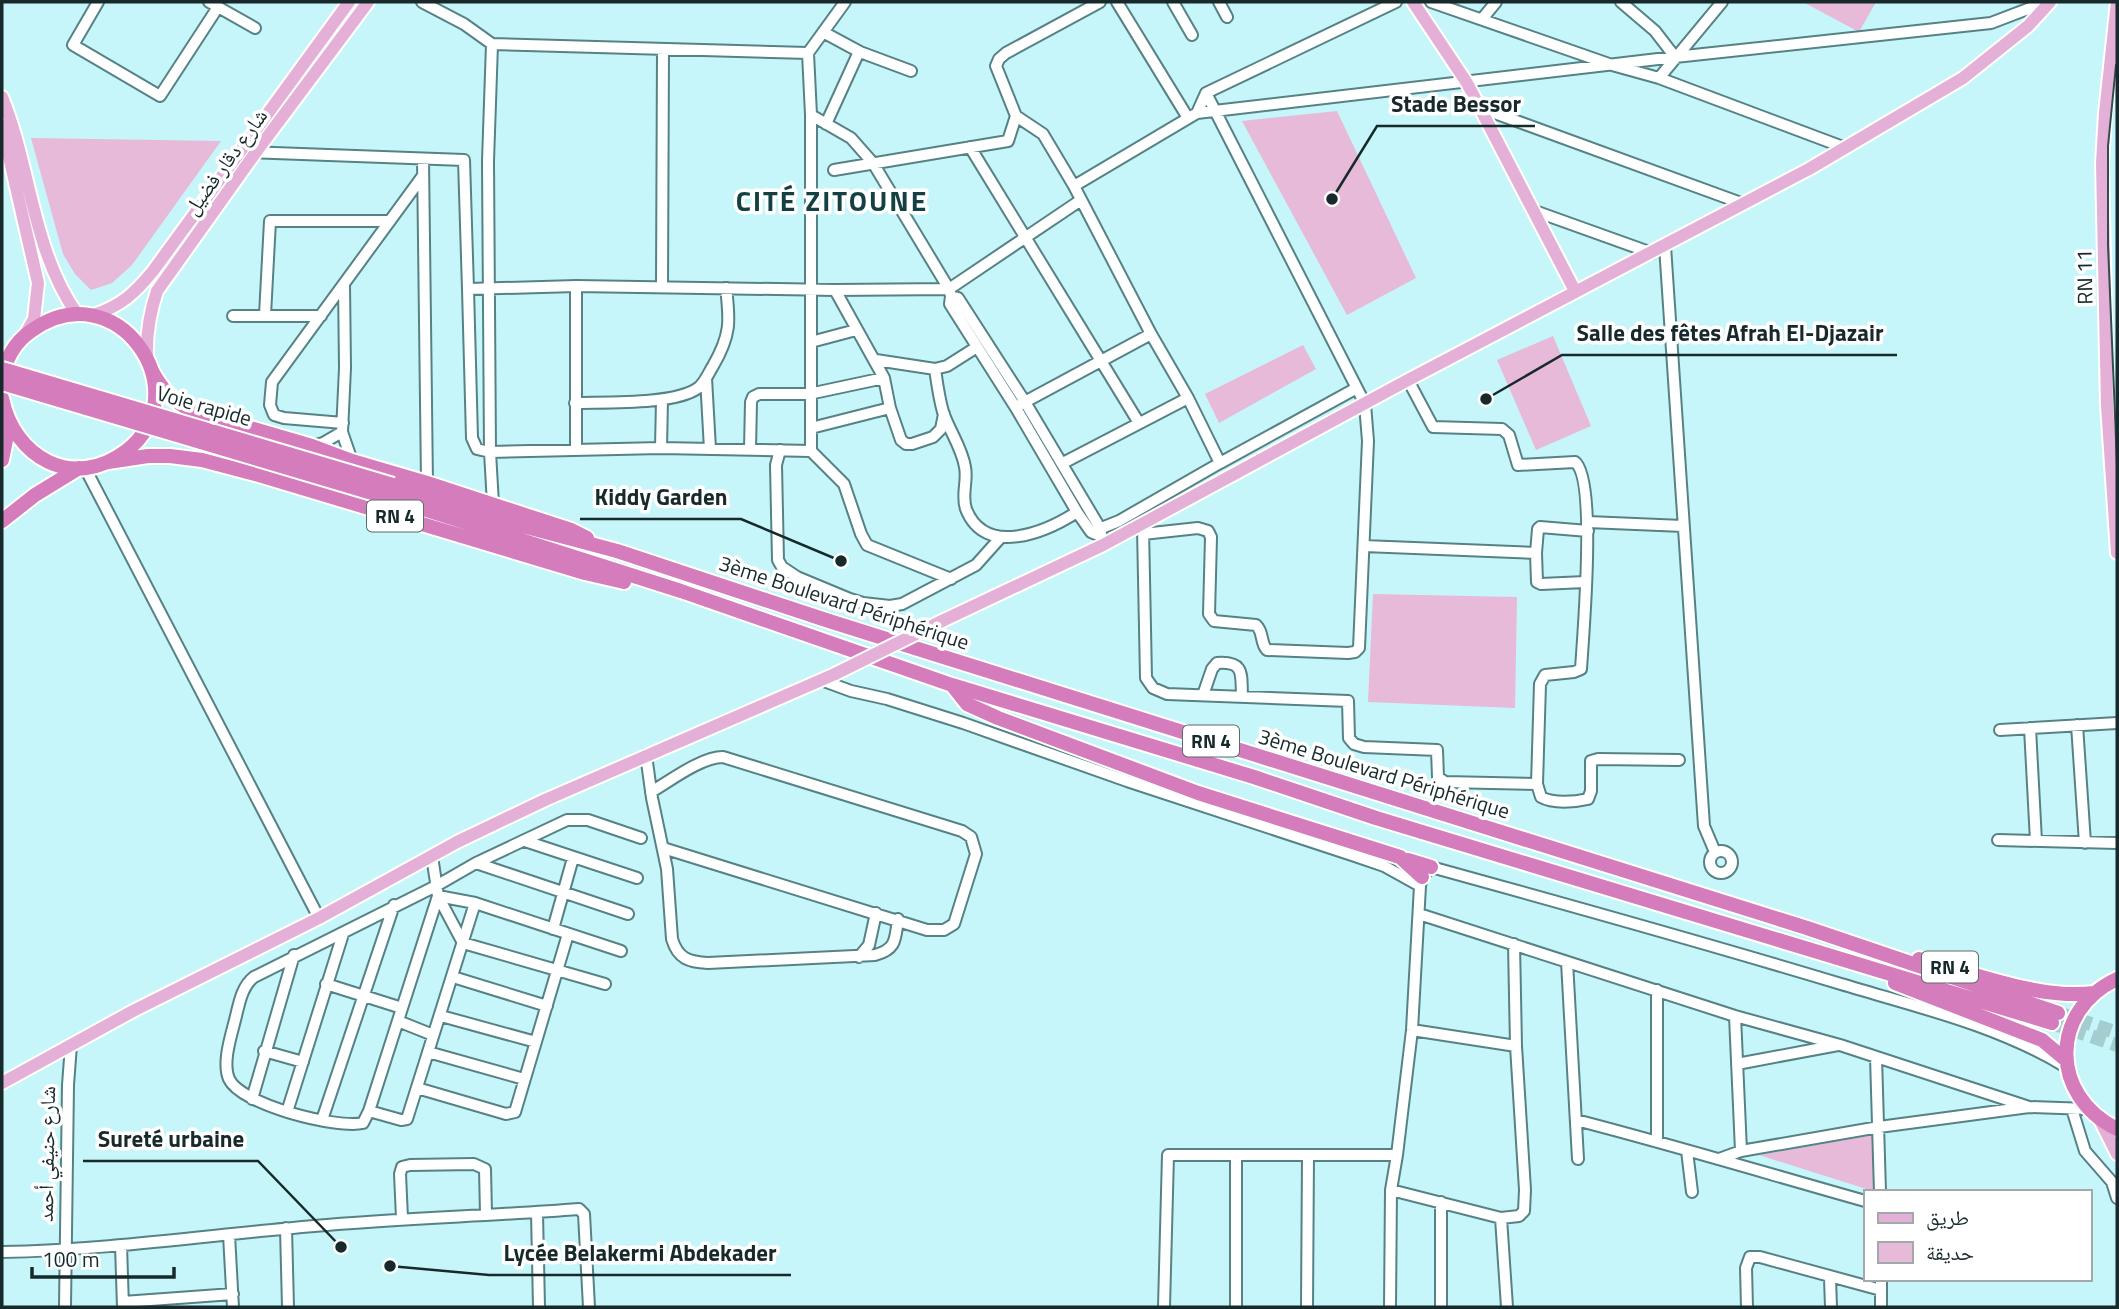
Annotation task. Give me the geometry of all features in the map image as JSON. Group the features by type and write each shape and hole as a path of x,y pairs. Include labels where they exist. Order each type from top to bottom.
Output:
{"highway":[{"name":"3ème Boulevard Périphérique","path":"15,341 43,322 63,315 94,316 124,329 133,337 160,385 176,403 192,411 493,504 571,530 617,551"},
{"path":"2,385 15,341"},
{"path":"108,462 126,451 144,430 151,414 155,393 150,365"},
{"name":"Voie rapide","path":"2,369 391,491"},
{"name":"Voie rapide","path":"2,385 391,491"},
{"path":"2,398 5,418 2,460"},
{"path":"5,418 18,439 38,456 62,466 82,468"},
{"name":"3ème Boulevard Périphérique","path":"82,468 148,456 202,460 585,573 639,586 681,591"},
{"path":"2,521 36,495 82,468"},
{"name":"3ème Boulevard Périphérique","path":"391,491 617,551 855,630 1807,928 2055,1018 1860,964 1390,822 1241,773 952,685 391,491"},
{"path":"952,685 967,704 1198,793 1400,857 1425,877"},
{"name":"RN 4","path":"1807,928 2036,990 2073,995 2098,990"},
{"name":"RN 4","path":"1860,964 1888,980 2042,1040 2068,1064"},
{"path":"2117,979 2098,990 2079,1010 2067,1046 2068,1064 2077,1094 2088,1109 2117,1129"},
{"path":"1888,980 1929,1008"}],"main road":[{"name":"شارع دقار فضيل","path":"94,316 134,294 349,2"},
{"name":"شارع دقار فضيل","path":"150,365 146,335 149,313 157,291 368,2"},
{"path":"1413,2 1466,83 1575,292"},
{"path":"2,1083 235,958 319,918 432,856 545,800 835,674 942,621 1099,535 1143,529 1408,380 1809,169 1963,78 2028,26 2048,2"},
{"name":"RN 11","path":"2117,2 2102,163 2107,405 2117,552"},
{"path":"2,97 13,130 38,282 34,319 15,341"},
{"path":"2,126 50,263 64,295 77,314"},
{"path":"2098,990 2117,972"},
{"path":"2101,1120 2117,1154"}],"street":[{"path":"98,2 73,45 160,96 214,4 254,28"},
{"path":"422,2 464,24 492,44 808,53"},
{"path":"811,451 811,115 808,53 845,2"},
{"path":"1100,2 1006,53 996,66 998,75 1016,116 1043,134 1074,186 1220,463"},
{"path":"1117,2 1193,116"},
{"path":"1173,2 1192,35"},
{"path":"1219,2 1227,16"},
{"path":"1193,116 1206,93 1396,2"},
{"path":"1431,2 1612,65 1659,78 1843,148"},
{"path":"1482,19 1496,2"},
{"path":"1620,2 1655,31 1675,57"},
{"path":"1659,78 1722,2"},
{"path":"1074,186 1193,116 1675,57 1991,23 2048,2"},
{"path":"823,32 860,52 911,71"},
{"path":"492,44 488,161 490,452 493,504"},
{"path":"662,286 663,50"},
{"path":"826,124 857,56"},
{"path":"1206,93 1365,404 1368,440 1359,648 1348,653 1273,650 1265,648 1260,628 1256,625 1214,621 1209,614 1211,537 1208,531 1198,528 1143,529 1146,678 1153,688 1167,694 1348,701 1349,738 1354,744 1364,747 1437,750 1438,777 1445,782 1537,783"},
{"path":"1478,107 1741,203"},
{"path":"811,115 851,138 873,163 950,292 958,298 1020,405 1077,512 1099,535"},
{"path":"834,170 1008,141 1016,116"},
{"path":"970,147 1139,423"},
{"path":"241,151 488,161"},
{"path":"423,159 427,483"},
{"path":"464,160 472,438 477,449 490,452 661,447 811,451 844,484 867,545 951,579"},
{"path":"343,428 274,415 271,411 272,382 422,177"},
{"path":"468,289 662,286 950,292 1081,200"},
{"path":"1532,210 1652,253"},
{"path":"265,314 270,221 390,220"},
{"path":"1665,246 1704,826 1715,852"},
{"path":"344,284 343,428 352,461"},
{"path":"576,286 576,449"},
{"path":"575,403 662,400 699,388 722,351 730,322 726,288"},
{"path":"835,290 884,378 890,408 901,440 906,444 922,442 933,436 941,429 944,414"},
{"path":"950,292 950,304 978,347 1063,463 1099,535"},
{"path":"233,316 321,316"},
{"path":"811,342 856,330"},
{"path":"1020,405 1151,334"},
{"path":"876,360 935,369 947,366 978,347"},
{"path":"935,369 944,414 966,468 966,508 974,525 982,532 1001,537 1049,529 1077,512"},
{"path":"706,378 710,449"},
{"path":"750,449 750,412 753,397 759,394 809,394 884,378"},
{"path":"1408,380 1433,427 1502,429 1509,435 1518,465 1576,462 1579,465 1588,526 1581,669 1545,675 1540,684 1537,783 1541,797 1547,801 1588,799 1591,791 1591,761 1598,759 1679,760"},
{"path":"1099,535 1220,463 1355,388"},
{"path":"1063,463 1188,398"},
{"path":"661,447 662,400"},
{"path":"811,428 890,408"},
{"path":"312,446 323,443 343,428"},
{"path":"779,450 776,465 778,560 782,567 797,576 850,599 879,606 902,604 976,565 1001,537"},
{"path":"82,468 319,918"},
{"path":"1586,583 1537,582 1536,553 1540,527 1683,526"},
{"path":"1364,546 1536,553"},
{"path":"1203,695 1212,669 1217,663 1230,662 1237,665 1241,672 1242,697"},
{"path":"821,680 963,723 1126,781 1384,866 1688,937 1929,1008 2068,1064"},
{"path":"2000,730 2117,723"},
{"path":"2077,725 2085,843"},
{"path":"2030,728 2036,841"},
{"path":"646,755 663,848 673,939 676,950 683,958 691,962 708,963 859,957 884,953 894,942 898,919"},
{"path":"651,792 702,762 723,757 962,831 971,837 975,844 975,854 954,924 944,930 927,930 663,848"},
{"path":"437,891 367,1118 359,1124 322,1120 287,1112 252,1099 233,1085 226,1070 240,999 249,981 294,955 343,934 394,905 437,891 476,863 561,822 588,820 641,838"},
{"path":"1998,840 2117,844"},
{"path":"525,841 637,878"},
{"path":"432,856 437,891 463,943 605,984"},
{"path":"553,929 573,858"},
{"path":"476,863 628,914"},
{"path":"1391,1307 1391,1190 1412,1031 1419,914 1425,877"},
{"path":"437,891 621,951"},
{"path":"369,1111 406,1120 475,903"},
{"path":"322,1120 394,905"},
{"path":"859,957 869,945 876,913"},
{"path":"1419,914 2029,1107"},
{"path":"287,1112 343,934"},
{"path":"417,1088 510,1114 517,1107 568,934"},
{"path":"1391,1190 1501,1218 1519,1216 1525,1208 1516,1046 1514,944"},
{"path":"252,1099 294,955"},
{"path":"1567,962 1578,1159"},
{"path":"453,977 547,1006"},
{"path":"326,984 402,1008"},
{"path":"1657,990 1657,1141"},
{"path":"440,1016 536,1042"},
{"path":"1735,1016 1741,1151"},
{"path":"398,1021 433,1035"},
{"path":"1412,1031 1516,1046"},
{"name":"شارع حنيفي أحمد","path":"65,1307 71,1045"},
{"path":"1737,1064 1840,1045"},
{"path":"264,1051 303,1062"},
{"path":"428,1052 524,1079"},
{"path":"1876,1057 1880,1190"},
{"path":"1719,1159 1741,1151 2029,1107 2088,1109"},
{"path":"2072,1109 2085,1151 2112,1182 2117,1198"},
{"path":"1576,1120 1864,1201"},
{"path":"1686,1152 1692,1192"},
{"path":"1164,1307 1168,1155 1397,1155"},
{"path":"1236,1155 1236,1307"},
{"path":"1307,1307 1308,1155"},
{"path":"401,1218 400,1174 402,1167 410,1165 481,1166 485,1169 486,1214"},
{"path":"1441,1202 1441,1307"},
{"path":"2,1252 65,1251 401,1218 579,1209 583,1211 589,1307"},
{"path":"537,1213 539,1307"},
{"path":"1501,1218 1507,1307"},
{"path":"286,1228 288,1307"},
{"path":"229,1236 233,1307"},
{"path":"121,1245 123,1305 233,1294"},
{"path":"1747,1307 1746,1268 1750,1257 1760,1257 1830,1278 1881,1285 1881,1307"},
{"path":"1830,1278 1830,1307"}],"green space":[{"path":"1803,2 1876,2 1859,32"},
{"path":"1337,111 1416,278 1347,315 1242,121"},
{"path":"31,138 221,141 132,265 112,283 91,290 75,274 63,254"},
{"path":"1553,336 1591,426 1536,450 1497,360"},
{"path":"1303,345 1316,369 1219,423 1205,394"},
{"path":"1373,594 1517,597 1515,708 1368,702"},
{"path":"1873,1135 1876,1190 1870,1190 1759,1155"}],"tunnel":[{"path":"2058,1013 2117,1033"},
{"path":"2052,1023 2117,1045"}],"tram line":[{"path":"2116,65 2108,146 2108,245 2117,464"}],"place":[{"name":"Stade Bessor","path":"1332,199"},
{"name":"Salle des fêtes Afrah El-Djazair","path":"1486,399"},
{"name":"Kiddy Garden","path":"841,561"},
{"name":"Sureté urbaine","path":"341,1247"},
{"name":"Lycée Belakermi Abdekader","path":"390,1266"}],"district":[{"name":"CITÉ ZITOUNE","path":"832,201"}]}
